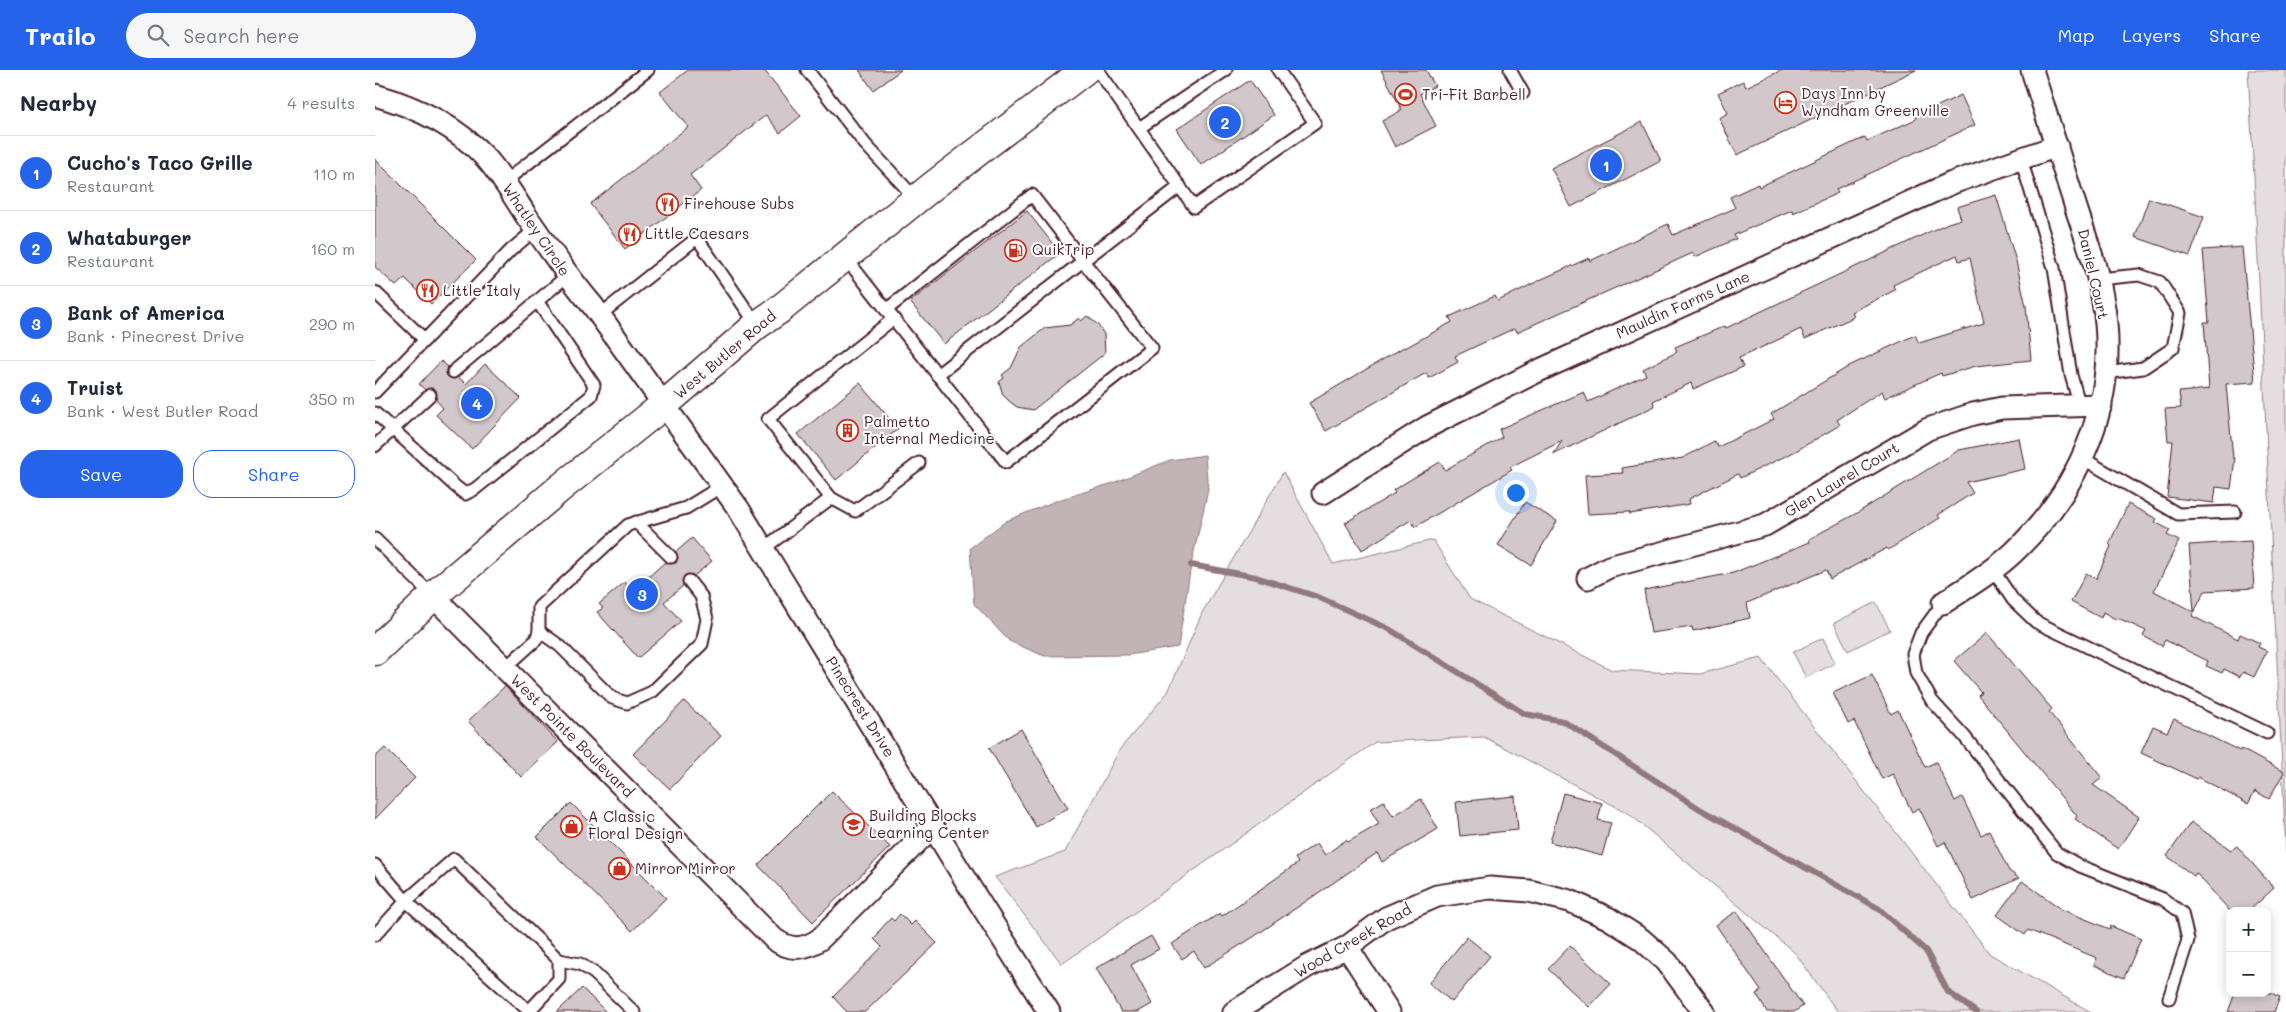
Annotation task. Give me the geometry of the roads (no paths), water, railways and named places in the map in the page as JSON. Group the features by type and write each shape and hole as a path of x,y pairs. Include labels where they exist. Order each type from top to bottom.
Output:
{"main road":[{"name":"West Butler Road","path":"375,651 433,596 559,489 665,404 757,325 779,310 916,199 1085,70"}],"street":[{"name":"Daniel Court","path":"1943,603 1993,570 2014,552 2044,520 2066,488 2082,458 2090,406 2106,373 2107,338 2103,303 2097,278 2033,70"},
{"name":"Whatley Circle","path":"375,95 399,102 443,123 485,157 567,276 600,315 665,404"},
{"name":"Mauldin Farms Lane","path":"1323,492 1427,427 1538,371 1952,183 2057,146"},
{"name":"Pinecrest Drive","path":"665,404 763,549 1049,1012"},
{"name":"Glen Laurel Court","path":"1588,578 1609,567 1765,525 1928,429 1973,414 2002,408 2090,406"},
{"name":"West Pointe Boulevard","path":"433,596 782,945 802,948 820,938 933,826"},
{"name":"Wood Creek Road","path":"1234,1012 1308,966 1347,947 1386,918 1437,896 1490,888 1529,891 1570,901 1590,909 1641,939 1667,962 1704,1012"},
{"path":"1347,947 1389,1012"}],"lane":[{"path":"504,182 648,70"},
{"path":"807,70 865,144 916,199"},
{"path":"1098,70 1195,207 1315,123 1278,70"},
{"path":"1139,128 1227,70"},
{"path":"1510,70 1523,93"},
{"path":"2021,159 2055,268 2071,375 2090,406"},
{"path":"937,375 1180,186"},
{"path":"845,257 890,314 937,375 1006,462 1152,348 1032,196 890,314 768,419 831,498 855,511 919,463"},
{"path":"375,392 511,250 536,229"},
{"path":"600,315 697,238 757,325"},
{"path":"2097,278 2139,275 2160,282 2180,313 2173,348 2143,368 2106,373"},
{"path":"453,372 567,276"},
{"path":"375,292 425,340"},
{"path":"375,413 465,494 475,490 591,396 594,385 537,301"},
{"path":"375,446 430,394"},
{"path":"2082,458 2178,514 2235,512"},
{"path":"505,668 536,640 539,630 539,607 628,526 686,508 722,486"},
{"path":"763,549 831,498"},
{"path":"636,522 671,557"},
{"path":"377,544 433,596"},
{"path":"1993,570 2013,600 2036,622 2267,733"},
{"path":"539,630 560,646 613,698 627,703 652,692 702,644 707,619 701,596 689,581"},
{"path":"1943,603 1921,633 1913,654 1916,673 1932,701 1964,736 2057,852 2080,866 2163,899 2182,913 2188,940 2169,998"},
{"path":"375,935 407,901 453,859 559,960 581,964 594,973 633,1012"},
{"path":"375,865 407,901 528,1011 559,979 559,960"}],"waterway":[{"path":"1191,565 1256,577 1318,597 1389,629 1525,714 1563,721 1700,809 1878,908 1926,951 1948,992 1976,1012"}],"place":[{"name":"Tri-Fit Barbell","path":"1406,95"},
{"name":"Days Inn by Wyndham Greenville","path":"1785,103"},
{"name":"Whataburger","path":"1225,122"},
{"name":"Cucho's Taco Grille","path":"1606,165"},
{"name":"Firehouse Subs","path":"668,204"},
{"name":"Little Caesars","path":"629,234"},
{"name":"QuikTrip","path":"1016,250"},
{"name":"Little Italy","path":"427,291"},
{"name":"Truist","path":"477,403"},
{"name":"Palmetto Internal Medicine","path":"848,431"},
{"name":"Bank of America","path":"642,594"},
{"name":"Building Blocks Learning Center","path":"853,825"},
{"name":"A Classic Floral Design","path":"572,826"},
{"name":"Mirror Mirror","path":"619,869"}]}
